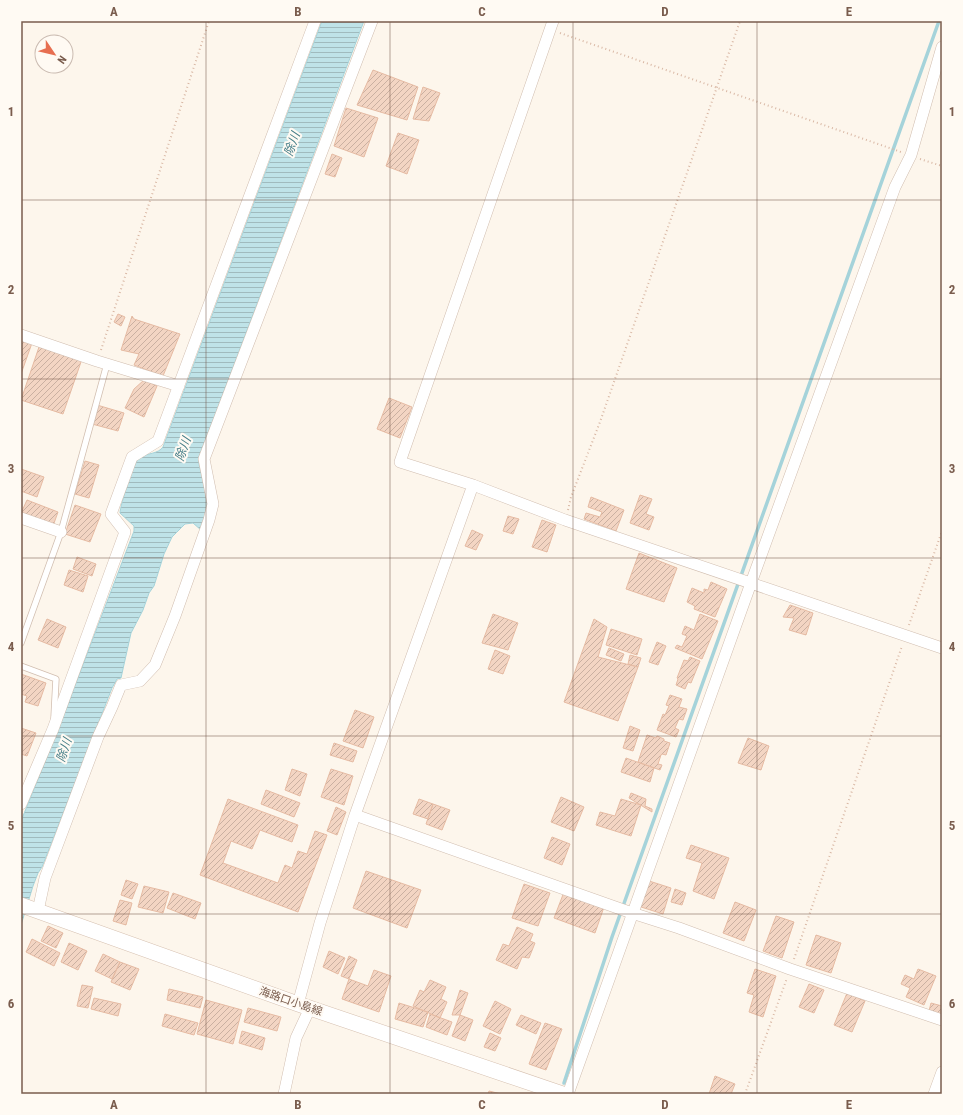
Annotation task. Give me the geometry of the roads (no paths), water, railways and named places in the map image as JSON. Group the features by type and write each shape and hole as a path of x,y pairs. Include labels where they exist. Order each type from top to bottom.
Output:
{"main road":[{"name":"海路口小島線","path":"21,905 509,1077 542,1090 563,1094"}],"street":[{"path":"21,804 53,729 125,532 111,514 132,457 158,441 315,21"},
{"path":"38,911 45,878 98,737 121,685 140,681 155,665 175,616 209,520 212,504 204,459 372,21"},
{"path":"552,25 400,462 472,486 565,520 942,648"},
{"path":"568,1094 895,187 911,156 942,47"},
{"path":"21,335 102,363 179,386"},
{"path":"284,1094 304,1006 320,923 356,815 472,486"},
{"path":"21,518 60,532"},
{"path":"356,815 632,913 679,928 790,969 942,1020"},
{"path":"934,1094 942,1072"}],"lane":[{"path":"21,643 60,532 102,363"},
{"path":"21,666 56,678 53,729"}],"water":[{"name":"除川","path":"322,21 364,21 199,457 200,468 206,485 208,497 207,508 201,530 193,523 185,524 172,537 164,554 154,586 149,593 143,610 131,633 121,678 117,679 112,688 42,867 33,886 21,925 21,821 60,725 134,531 134,526 120,513 122,502 137,460 140,457 156,452 163,447"}],"waterway":[{"path":"564,1083 612,937 939,21"}]}
